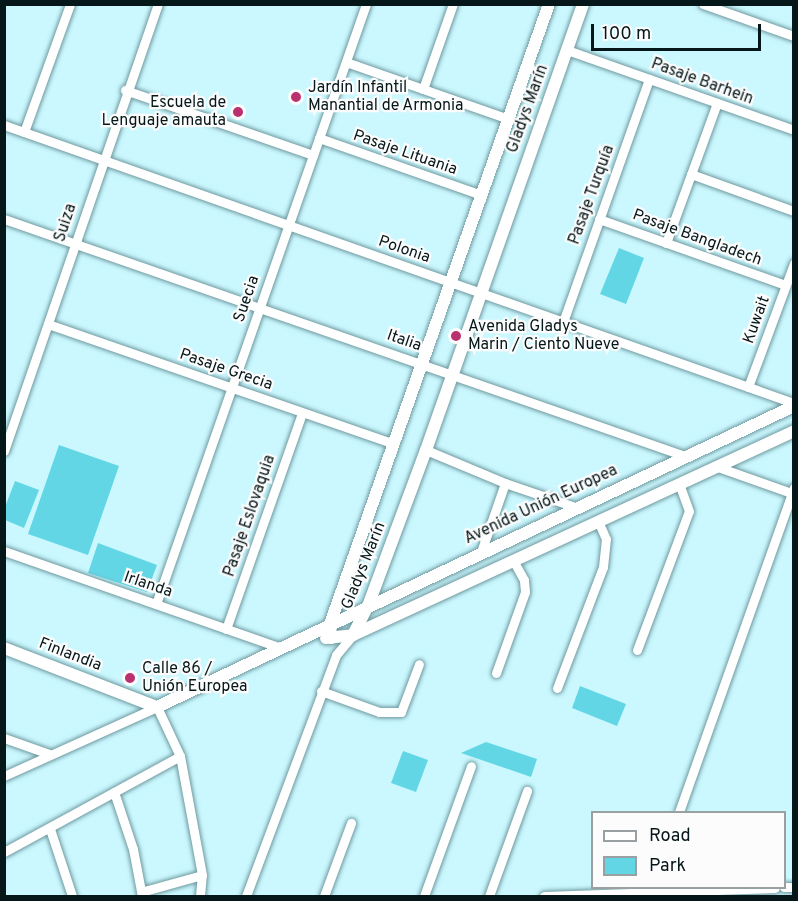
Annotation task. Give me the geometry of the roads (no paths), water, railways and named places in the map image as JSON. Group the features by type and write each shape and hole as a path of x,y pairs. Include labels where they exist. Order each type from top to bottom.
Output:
{"street":[{"path":"24,132 70,4"},
{"name":"Suiza","path":"6,445 76,243 101,159 158,4"},
{"name":"Suecia","path":"156,604 366,4"},
{"path":"423,89 453,4"},
{"name":"Gladys Marín","path":"336,655 330,624 549,4"},
{"name":"Gladys Marín","path":"336,655 353,635 368,606 426,450 583,4"},
{"path":"703,4 794,36"},
{"name":"Pasaje Barhein","path":"567,50 794,130"},
{"path":"346,62 509,119"},
{"name":"Pasaje Turquía","path":"563,322 649,79"},
{"path":"125,90 313,155"},
{"path":"666,243 717,103"},
{"name":"Polonia","path":"4,125 794,405"},
{"name":"Pasaje Lituania","path":"319,138 482,195"},
{"path":"691,174 794,211"},
{"name":"Italia","path":"4,219 685,456 793,491"},
{"name":"Pasaje Bangladech","path":"599,219 785,285"},
{"name":"Kuwait","path":"748,387 794,263"},
{"name":"Pasaje Grecia","path":"48,324 394,444"},
{"name":"Avenida Unión Europea","path":"4,776 158,707 794,405"},
{"name":"Pasaje Eslovaquia","path":"226,629 302,413"},
{"name":"Avenida Unión Europea","path":"304,637 331,638 353,635 794,431"},
{"path":"426,450 505,483 575,507"},
{"path":"481,552 505,483"},
{"path":"637,650 689,511 679,484"},
{"path":"680,811 793,491"},
{"path":"557,688 603,567 606,539 598,521"},
{"name":"Irlanda","path":"4,551 281,648"},
{"path":"496,673 525,592 524,580 513,560"},
{"name":"Finlandia","path":"4,648 158,707"},
{"path":"246,897 336,655"},
{"path":"321,692 379,712 401,712 419,664"},
{"path":"158,707 180,756 202,875 200,897"},
{"path":"4,738 49,754"},
{"path":"4,852 50,829 180,756"},
{"path":"424,897 471,766"},
{"path":"489,897 527,791"},
{"path":"114,792 133,849 141,894 202,875"},
{"path":"324,897 351,823"},
{"path":"50,829 72,897"},
{"path":"544,897 744,889"}],"place":[{"name":"Jardín Infantil Manantial de Armonia","path":"296,97"},
{"name":"Escuela de Lenguaje amauta","path":"238,112"},
{"name":"Avenida Gladys Marin / Ciento Nueve","path":"456,336"},
{"name":"Calle 86 / Unión Europea","path":"130,678"}]}
